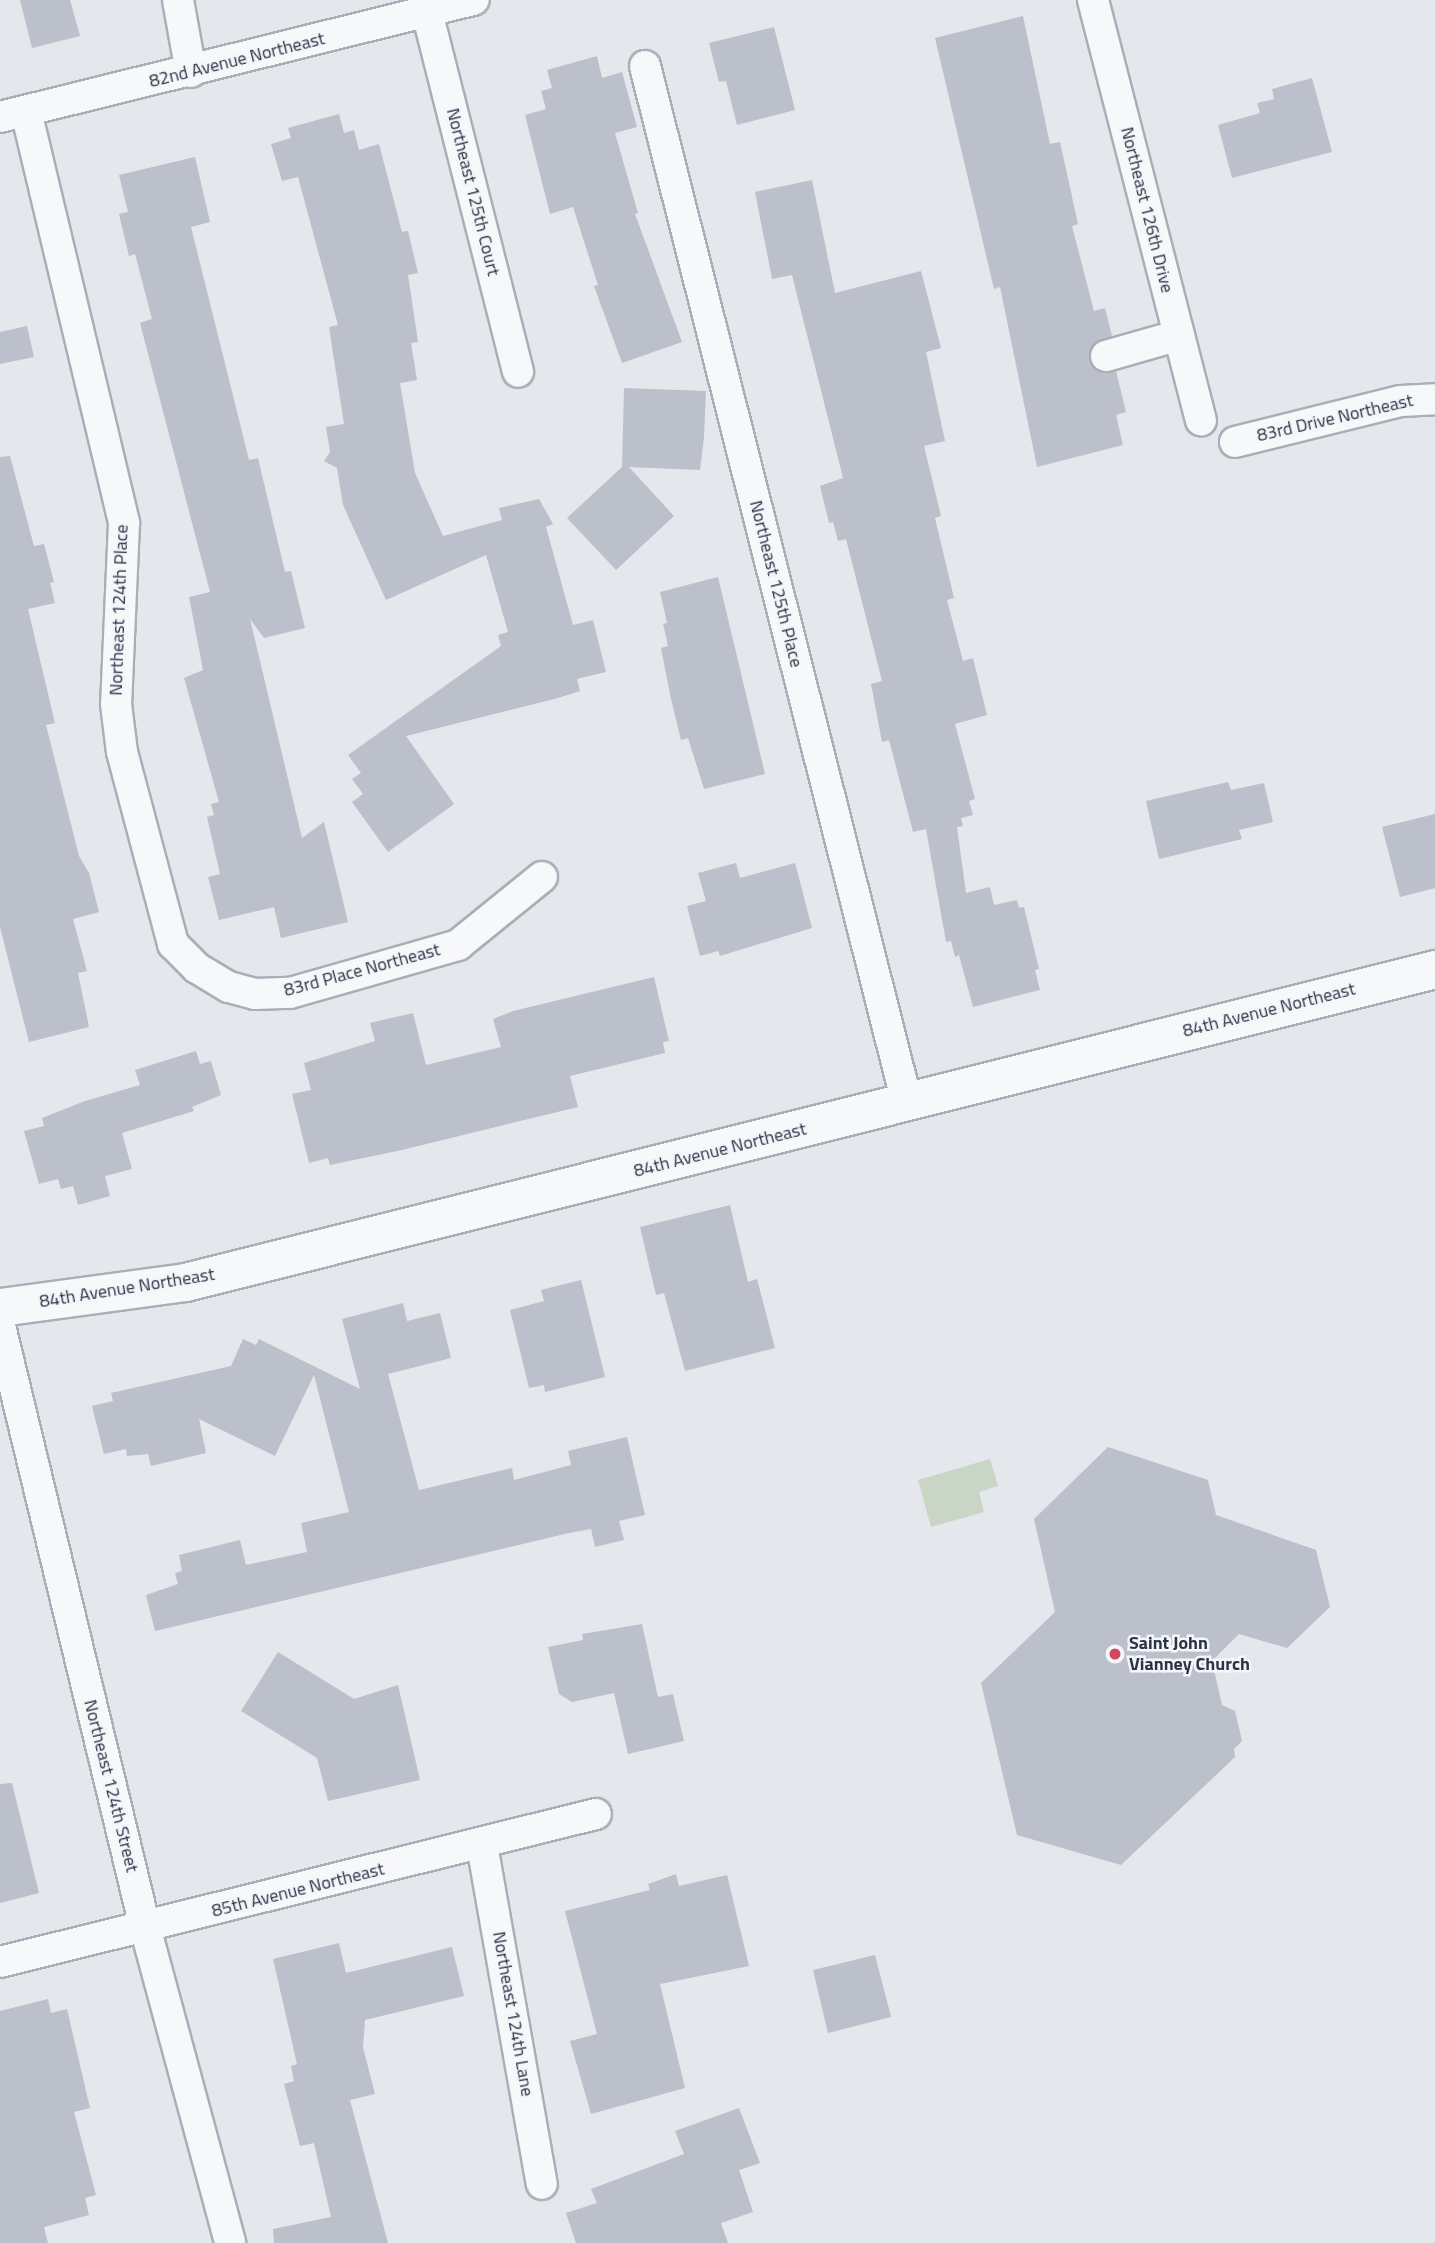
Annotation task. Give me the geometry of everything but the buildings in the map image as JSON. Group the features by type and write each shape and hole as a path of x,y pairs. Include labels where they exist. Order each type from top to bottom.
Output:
{"street":[{"path":"178,0 191,72"},
{"name":"82nd Avenue Northeast","path":"13,114 474,0"},
{"name":"Northeast 126th Drive","path":"1093,0 1200,421"},
{"name":"Northeast 125th Court","path":"427,12 518,372"},
{"name":"Northeast 125th Place","path":"645,66 906,1103"},
{"name":"Northeast 124th Place","path":"13,114 124,523 119,728 173,944"},
{"path":"1105,356 1179,335"},
{"name":"83rd Drive Northeast","path":"1234,442 1401,401 1435,399"},
{"name":"83rd Place Northeast","path":"173,944 198,968 229,987 255,994 290,993 458,945 542,877"},
{"name":"84th Avenue Northeast","path":"0,1307 185,1282 1435,969"},
{"name":"Northeast 124th Street","path":"0,1326 145,1927 230,2243"},
{"name":"85th Avenue Northeast","path":"0,1962 482,1845 596,1814"},
{"name":"Northeast 124th Lane","path":"482,1845 542,2184"}],"green space":[{"path":"990,1459 998,1486 979,1492 984,1512 931,1527 918,1480"}],"place":[{"name":"Saint John Vianney Church","path":"1115,1654"}]}
